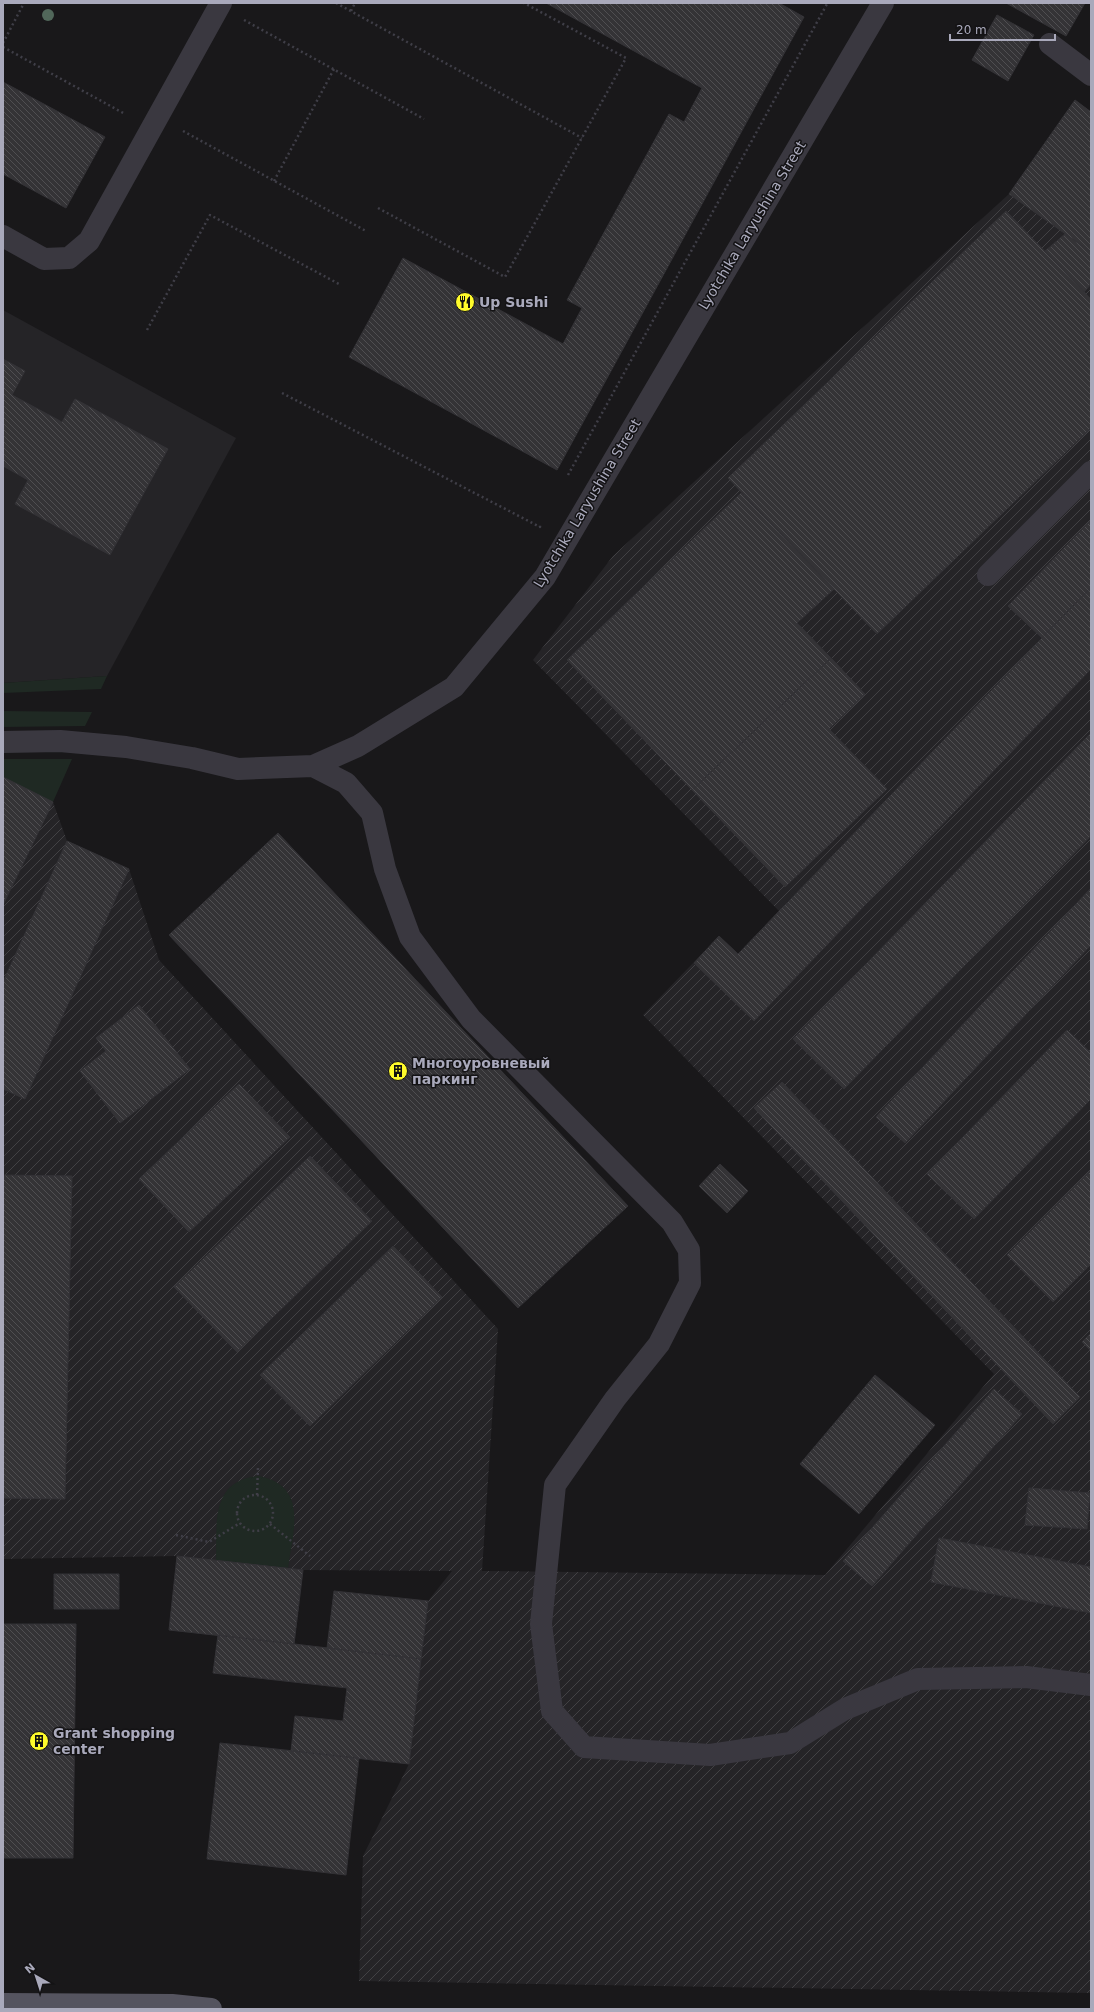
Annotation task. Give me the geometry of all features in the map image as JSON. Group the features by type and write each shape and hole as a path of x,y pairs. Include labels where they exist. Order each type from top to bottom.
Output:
{"main road":[{"path":"3,2004 172,2005 212,2009"}],"street":[{"name":"Lyotchika Laryushina Street","path":"3,742 60,741 126,747 192,758 238,769 313,766 358,746 454,687 545,578 883,3"},
{"path":"3,236 44,259 69,258 89,242 220,5"},
{"path":"1050,44 1091,74"},
{"path":"988,575 1091,472"},
{"path":"313,766 346,783 372,813 385,869 410,937 471,1019 672,1222 689,1250 690,1283 659,1344 615,1399 555,1484 541,1624 552,1711 584,1747 710,1755 790,1743 845,1709 918,1680 1026,1677 1091,1685"}],"path":[{"path":"3,43 24,3"},
{"path":"336,3 582,138"},
{"path":"351,11 355,3"},
{"path":"378,208 505,277 626,58 524,3"},
{"path":"566,478 827,4 825,3"},
{"path":"220,5 424,119"},
{"path":"3,47 126,114"},
{"path":"274,181 334,69"},
{"path":"158,117 366,231"},
{"path":"147,330 210,215 339,284"},
{"path":"282,393 540,527 544,520"},
{"path":"257,1495 258,1467"},
{"path":"252,1495 257,1495 264,1497 272,1506 274,1513 270,1524 260,1531 249,1530 240,1523 237,1512 241,1502 252,1495"},
{"path":"176,1535 209,1542 240,1523"},
{"path":"270,1524 310,1556"}],"shaded area":[{"path":"1075,100 1091,112 1091,1993 359,1981 363,1856 409,1764 428,1601 452,1571 303,1570 177,1556 3,1559 3,777 53,802 67,841 129,869 159,960 498,1329 482,1571 825,1575 994,1374 643,1015 719,936 738,954 779,911 533,660 613,556 1009,194"},
{"path":"3,310 236,438 107,676 3,683"},
{"path":"107,676 101,689 3,693 3,683"},
{"path":"3,711 92,712 85,726 3,727"},
{"path":"3,759 72,759 53,802 3,777"},
{"path":"258,1476 274,1481 285,1489 291,1500 294,1512 294,1525 288,1568 216,1560 217,1519 219,1506 224,1495 231,1486 242,1480"}],"building":[{"path":"546,3 779,3 804,17 557,470 349,357 403,258 563,344 582,308 567,300 669,114 684,122 702,88"},
{"path":"1006,3 1085,3 1066,36"},
{"path":"997,15 1034,35 1008,81 972,60"},
{"path":"3,82 105,137 66,208 3,174"},
{"path":"1075,100 1091,112 1091,252 1009,194"},
{"path":"1006,211 1091,299 1091,428 877,634 728,478"},
{"path":"1065,234 1091,252 1091,284 1084,292 1045,251"},
{"path":"3,359 25,371 12,395 62,422 75,399 168,449 110,555 15,504 28,480 3,466"},
{"path":"741,493 834,589 797,623 831,658 692,790 567,660"},
{"path":"1091,520 1091,587 1042,638 1008,606"},
{"path":"1091,587 1091,669 754,1021 694,963 719,936 738,954"},
{"path":"831,658 865,694 829,729 887,789 785,887 692,790"},
{"path":"1091,733 1091,836 844,1089 793,1039"},
{"path":"3,777 53,802 3,905"},
{"name":"Многоуровневый паркинг","path":"278,833 628,1206 518,1308 169,935"},
{"path":"67,841 129,869 25,1099 3,1089 3,982"},
{"path":"1091,888 1091,945 905,1143 876,1117"},
{"path":"139,1005 190,1069 120,1123 80,1071 106,1051 96,1038"},
{"path":"1067,1030 1091,1053 1091,1099 974,1219 927,1174"},
{"path":"782,1082 1080,1397 1053,1424 754,1108"},
{"path":"239,1084 290,1137 189,1232 139,1179"},
{"path":"310,1156 372,1221 237,1352 174,1287"},
{"path":"720,1164 748,1191 727,1213 699,1186"},
{"path":"1091,1170 1091,1264 1053,1302 1007,1255"},
{"path":"3,1175 72,1176 65,1499 3,1498"},
{"path":"393,1246 442,1297 310,1426 260,1375"},
{"path":"1091,1333 1091,1351 1082,1342"},
{"path":"875,1375 935,1425 859,1514 800,1464"},
{"path":"994,1389 1022,1414 872,1586 843,1561"},
{"path":"1029,1488 1090,1493 1087,1529 1025,1525"},
{"path":"939,1538 1091,1567 1091,1613 931,1582"},
{"path":"177,1556 303,1570 294,1644 169,1630"},
{"path":"54,1574 119,1574 119,1609 54,1609"},
{"path":"334,1591 428,1601 421,1659 327,1648"},
{"name":"Grant shopping center","path":"3,1624 76,1624 73,1858 3,1858"},
{"path":"218,1635 421,1659 409,1764 291,1751 295,1716 343,1721 347,1688 213,1673"},
{"path":"220,1743 359,1758 346,1875 207,1859"}],"place":[{"name":"Up Sushi","path":"465,302"},
{"name":"Многоуровневый паркинг","path":"398,1071"},
{"name":"Grant shopping center","path":"39,1741"}]}
